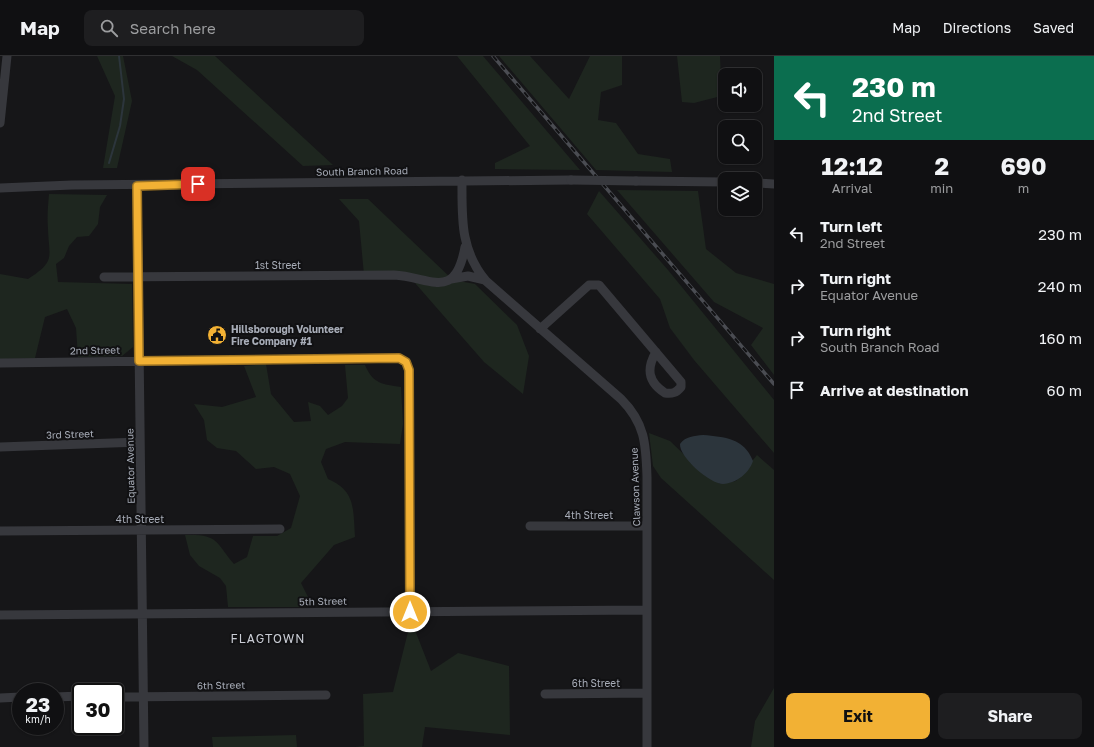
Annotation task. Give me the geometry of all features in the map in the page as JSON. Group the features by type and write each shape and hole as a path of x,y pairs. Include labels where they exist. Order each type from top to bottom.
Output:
{"street":[{"path":"0,123 7,56"},
{"name":"South Branch Road","path":"0,188 19,186 137,186 462,180 718,182"},
{"name":"Clawson Avenue","path":"462,180 466,245 473,263 486,281 621,399 632,410 640,425 646,452 647,747"},
{"path":"762,183 774,184"},
{"name":"Equator Avenue","path":"137,186 144,747"},
{"path":"451,279 463,261 466,245"},
{"name":"1st Street","path":"104,277 394,275 436,283 468,276 486,281"},
{"path":"540,329 589,286 599,285 656,352"},
{"name":"2nd Street","path":"0,363 399,358 406,362 409,370 410,612"},
{"name":"3rd Street","path":"0,447 140,442"},
{"name":"4th Street","path":"530,526 647,526"},
{"name":"4th Street","path":"0,531 280,529"},
{"name":"5th Street","path":"0,615 647,610"},
{"name":"6th Street","path":"545,694 647,694"},
{"name":"6th Street","path":"124,697 326,695"},
{"path":"0,698 12,698"}],"shaded area":[{"path":"97,56 123,56 132,101 117,168 103,168 115,96"},
{"path":"172,56 215,56 333,165 303,166 197,70"},
{"path":"457,56 483,56 580,170 495,169 495,163 530,146"},
{"path":"499,56 530,56 569,99 590,56 622,56 622,85 601,92 598,120 616,123 638,154 670,159 672,172 596,170"},
{"path":"677,56 720,56 721,68 718,68 718,97 694,103 682,102"},
{"path":"617,190 698,191 706,249 736,273 774,284 774,375 751,345 763,328 714,302"},
{"path":"599,191 668,270 774,400 774,453 694,360 670,328 660,299 587,214"},
{"path":"49,194 107,195 100,207 98,224 89,236 77,237 69,246 64,258 56,264 58,282 132,284 133,347 122,356 78,357 76,328 67,309 45,317 35,358 0,359 0,274 28,279 43,268 47,263 49,258"},
{"path":"339,199 368,199 453,280 475,284 517,325 529,356 523,394 484,362 408,275 364,275 359,221"},
{"path":"266,364 271,394 294,422 311,421 308,402 320,406 328,415 342,406 348,398 345,365 365,365 375,380 383,384 401,387 403,424 400,444 345,442 326,449 321,462 328,479 344,489 348,495 353,510 355,537 334,545 301,583 313,607 228,607 226,586 220,578 199,566 190,555 185,535 204,536 215,540 234,564 247,557 253,536 277,536 291,528 300,496 290,474 274,467 256,469 236,451 217,448 207,440 204,420 194,404 222,407 256,397 244,366"},
{"path":"649,433 670,441 699,469 720,484 736,481 757,455 774,470 774,580 661,478 653,466"},
{"path":"703,435 726,438 739,443 749,453 753,461 749,470 742,477 733,482 723,484 717,483 703,475 684,456 680,444 682,441 693,436"},
{"path":"411,620 431,671 458,653 509,666 510,735 425,727 422,747 355,747 364,746 363,694 393,692"},
{"path":"774,688 774,747 751,747 755,721"},
{"path":"296,735 297,747 213,747 212,737"}],"waterway":[{"path":"109,163 120,126 124,99 119,56"}],"railway":[{"path":"493,56 774,384"}],"place":[{"name":"Hillsborough Volunteer Fire Company #1","path":"217,335"}],"district":[{"name":"FLAGTOWN","path":"268,639"}],"route":[{"path":"198,184 137,186 139,361 399,358 406,362 409,370 410,612"}]}
